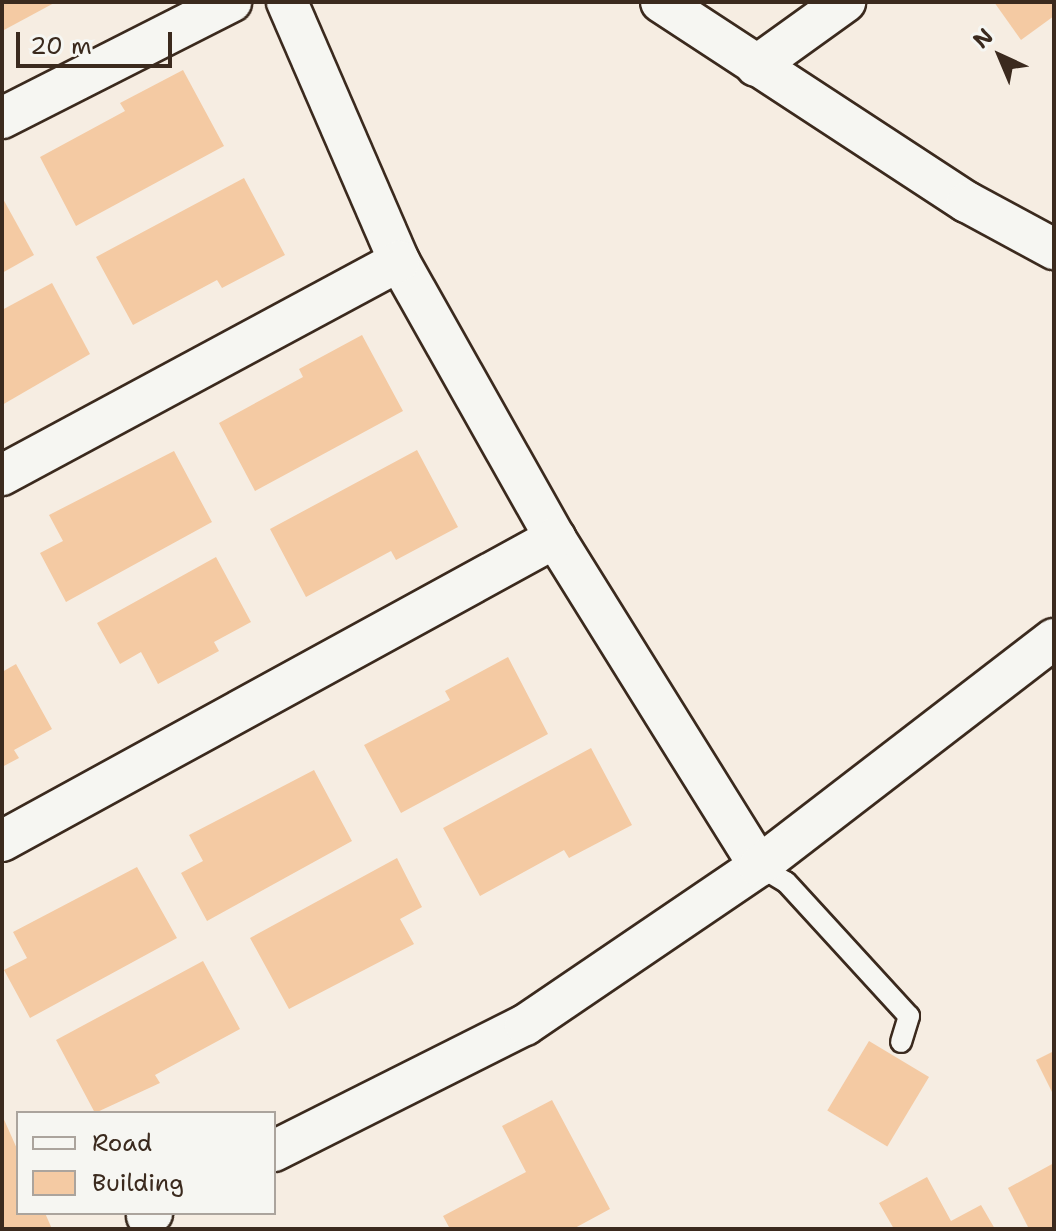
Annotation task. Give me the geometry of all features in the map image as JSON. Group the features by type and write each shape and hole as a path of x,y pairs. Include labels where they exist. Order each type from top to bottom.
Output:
{"street":[{"path":"2,118 231,2"},
{"path":"287,2 399,261 555,538 759,866"},
{"path":"661,2 967,202 1054,249"},
{"path":"756,66 845,2"},
{"path":"2,475 399,261"},
{"path":"2,841 555,538"},
{"path":"276,1150 525,1025 759,866 1054,639"}],"lane":[{"path":"759,866 786,882 909,1016 901,1042"}],"building":[{"path":"2,2 56,2 4,30"},
{"path":"994,2 1054,2 1054,16 1021,40"},
{"path":"183,70 224,146 76,226 40,157 125,111 120,103"},
{"path":"244,178 285,255 222,288 217,280 133,325 96,257"},
{"path":"2,197 34,255 2,273"},
{"path":"52,283 90,354 2,405 2,310"},
{"path":"362,335 403,411 255,491 219,423 303,377 299,369"},
{"path":"417,450 458,527 396,560 391,551 306,597 270,529"},
{"path":"174,451 212,522 66,602 40,553 63,541 49,515"},
{"path":"216,557 251,622 214,642 219,651 158,684 141,652 120,664 97,623"},
{"path":"508,657 548,734 401,813 364,745 450,700 445,691"},
{"path":"16,664 52,729 14,750 19,758 2,767 2,672"},
{"path":"591,748 632,825 569,858 564,850 480,896 443,828"},
{"path":"314,770 352,841 207,921 181,873 203,861 189,835"},
{"path":"397,858 422,907 400,919 414,944 289,1009 250,938"},
{"path":"137,867 177,938 30,1018 4,970 27,958 13,932"},
{"path":"203,961 240,1029 155,1075 160,1083 99,1111 94,1111 56,1040"},
{"path":"869,1041 929,1077 887,1146 827,1110"},
{"path":"1054,1051 1054,1096 1036,1060"},
{"path":"552,1100 610,1209 573,1229 450,1229 443,1216 526,1172 502,1126"},
{"path":"2,1115 16,1146 16,1215 46,1215 52,1229 2,1229"},
{"path":"1054,1163 1054,1229 1029,1229 1008,1188"},
{"path":"927,1177 951,1221 981,1205 995,1229 894,1229 879,1203"}]}
